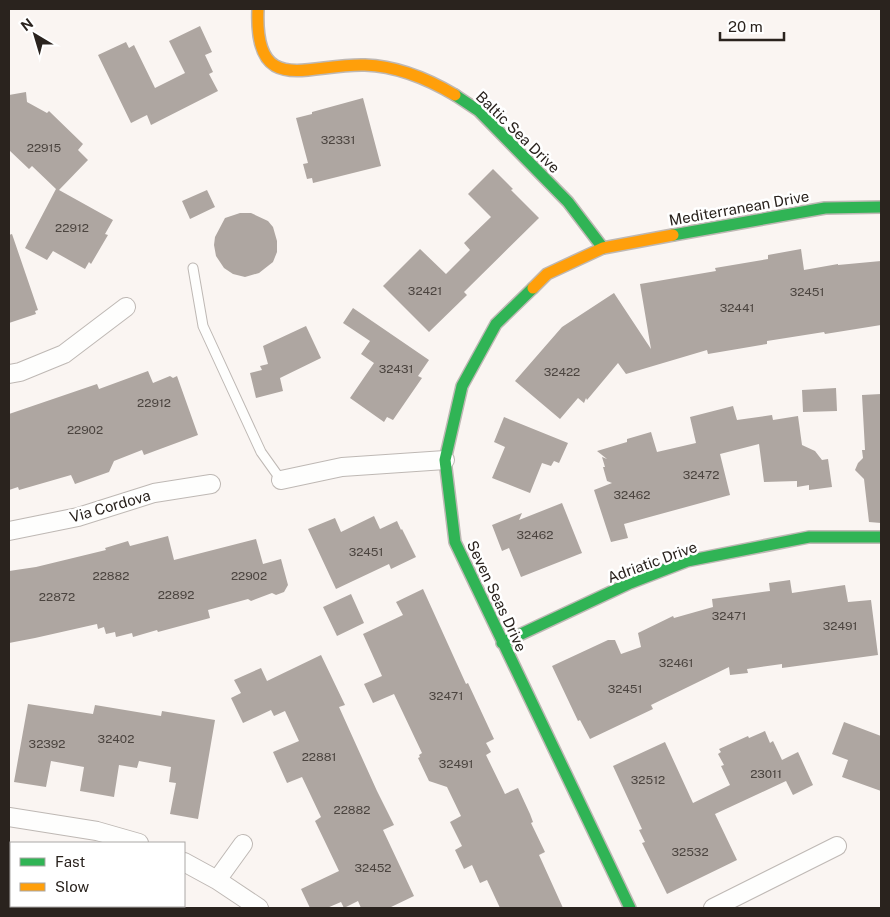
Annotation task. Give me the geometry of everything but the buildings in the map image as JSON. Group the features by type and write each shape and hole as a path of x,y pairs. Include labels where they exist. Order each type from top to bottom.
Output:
{"street":[{"name":"Baltic Sea Drive","path":"258,9 258,32 262,53 276,67 293,71 348,65 365,65 393,69 432,82 468,103 552,184 578,214 603,248"},
{"name":"Mediterranean Drive","path":"603,248 825,208 881,208"},
{"name":"Seven Seas Drive","path":"603,248 547,274 496,324 462,386 446,460 455,542 630,908"},
{"path":"9,374 20,372 64,354 126,307"},
{"path":"281,480 342,467 446,460"},
{"name":"Via Cordova","path":"9,531 78,517 154,493 211,484"},
{"name":"Adriatic Drive","path":"502,643 630,583 687,561 809,537 881,537"},
{"path":"9,816 96,832 136,842"},
{"path":"217,880 243,844"},
{"path":"713,908 837,846"},
{"path":"185,863 217,880 259,908"}],"lane":[{"path":"193,268 202,326 262,452 281,480"}],"traffic: fast":[{"path":"455,95 479,111 568,202 603,248"},
{"path":"673,235 825,208 881,207"},
{"path":"533,288 496,324 462,386 445,460 455,542 630,908"},
{"path":"502,643 630,583 687,561 809,537 881,537"}],"traffic: slow":[{"path":"258,9 259,37 265,55 275,66 289,70 365,65 377,66 412,74 455,95"},
{"path":"533,288 547,274 603,248 673,235"}]}
